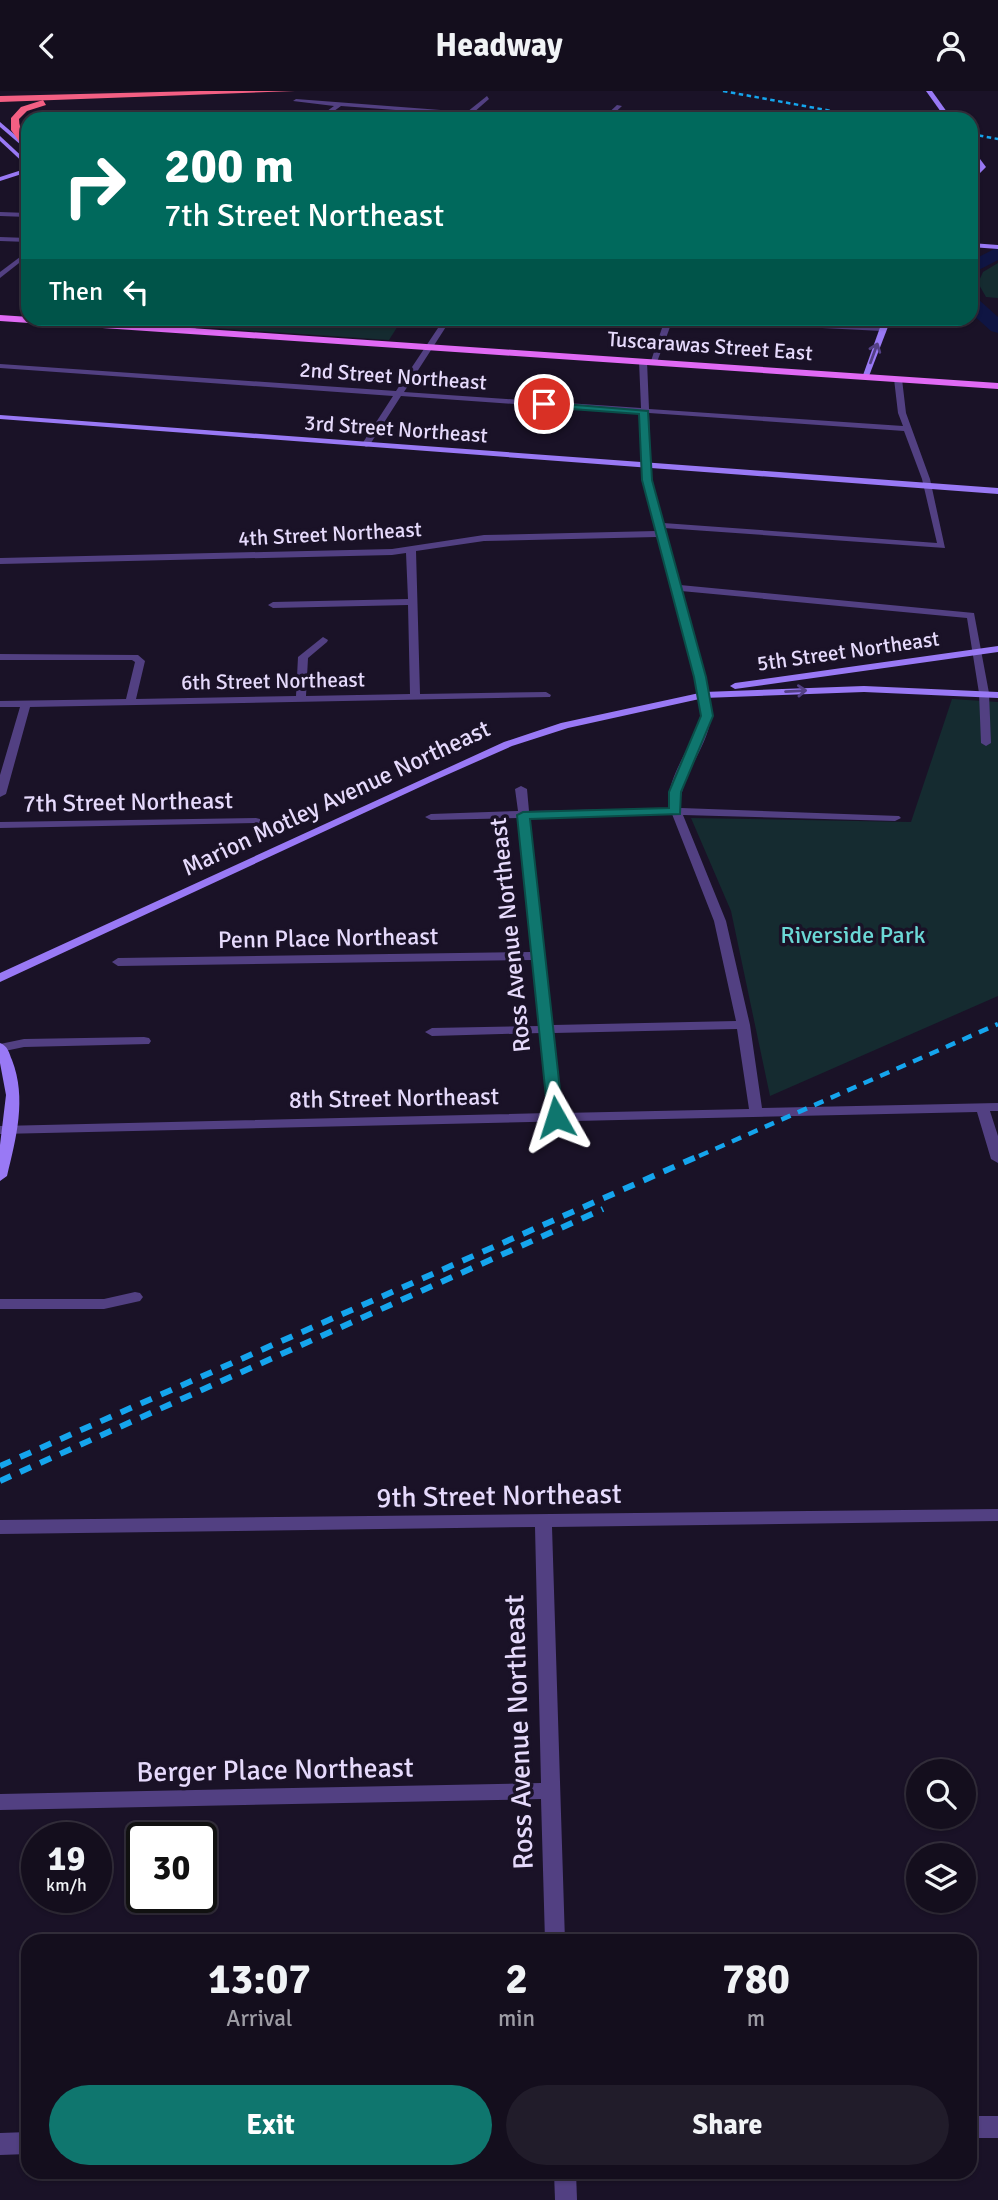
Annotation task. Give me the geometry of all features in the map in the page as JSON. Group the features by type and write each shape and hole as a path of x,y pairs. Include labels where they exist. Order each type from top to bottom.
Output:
{"highway":[{"path":"0,99 291,91"},
{"path":"21,136 14,124 21,111 45,103 94,97"}],"main road":[{"name":"Tuscarawas Street East","path":"0,318 21,319"},
{"name":"Tuscarawas Street East","path":"113,326 998,386"}],"street":[{"path":"929,91 944,112"},
{"path":"470,112 487,98"},
{"path":"296,101 423,112"},
{"path":"329,112 340,104"},
{"path":"613,112 619,106"},
{"path":"0,124 21,143"},
{"path":"0,138 21,160"},
{"path":"0,180 21,170"},
{"path":"0,180 21,180"},
{"path":"0,214 21,215"},
{"path":"0,239 21,240"},
{"path":"978,246 998,247"},
{"path":"0,276 21,259"},
{"path":"187,331 194,326"},
{"path":"366,444 442,326"},
{"path":"665,326 648,361 643,411 645,464 659,530 704,695 707,716 675,792 676,811 720,921 743,1025 756,1112"},
{"path":"823,326 882,329"},
{"path":"865,376 884,326"},
{"name":"2nd Street Northeast","path":"0,366 908,429"},
{"path":"898,379 902,413 927,485"},
{"name":"3rd Street Northeast","path":"0,417 998,491"},
{"name":"4th Street Northeast","path":"0,561 411,551 484,538 659,530 942,546 927,485"},
{"path":"411,551 415,698"},
{"name":"5th Street Northeast","path":"676,588 971,615 976,652"},
{"path":"273,605 414,602"},
{"path":"301,699 303,657 323,640"},
{"name":"5th Street Northeast","path":"704,695 725,688 998,649"},
{"path":"976,652 984,693 986,743"},
{"path":"0,657 134,657 140,661 130,702"},
{"path":"704,695 864,688 998,695"},
{"name":"6th Street Northeast","path":"0,704 546,695"},
{"name":"Marion Motley Avenue Northeast","path":"0,978 492,751 594,717 704,695"},
{"path":"0,793 26,704"},
{"name":"Ross Avenue Northeast","path":"521,789 556,1117"},
{"path":"430,817 676,811 895,818"},
{"name":"7th Street Northeast","path":"0,825 257,821"},
{"name":"Penn Place Northeast","path":"118,962 538,956"},
{"path":"432,1033 743,1025"},
{"path":"0,1176 5,1129 14,1093 1,1047 144,1041"},
{"path":"982,1107 998,1159"},
{"name":"8th Street Northeast","path":"5,1129 998,1107"},
{"path":"0,1304 104,1304 135,1297"},
{"name":"9th Street Northeast","path":"0,1527 998,1515"},
{"name":"Ross Avenue Northeast","path":"542,1521 555,1934"},
{"name":"Berger Place Northeast","path":"0,1802 550,1791"},
{"path":"977,2127 998,2127"},
{"path":"0,2144 21,2143"},
{"path":"565,2179 566,2200"}],"green space":[{"path":"998,263 998,298 986,297 978,283 983,272"},
{"path":"200,326 398,326 389,340"},
{"name":"Riverside Park","path":"952,699 998,702 998,996 770,1096 731,911 691,818 911,822"}],"waterway":[{"path":"978,265 998,252"},
{"path":"978,309 998,327"}],"railway":[{"path":"723,91 837,112"},
{"path":"978,135 998,139"},
{"path":"699,1156 998,1024"},
{"path":"0,1466 703,1154"},
{"path":"0,1481 603,1209"}],"route":[{"path":"544,404 643,411 647,480 707,707 705,727 673,798 676,811 523,815 556,1117"}]}
